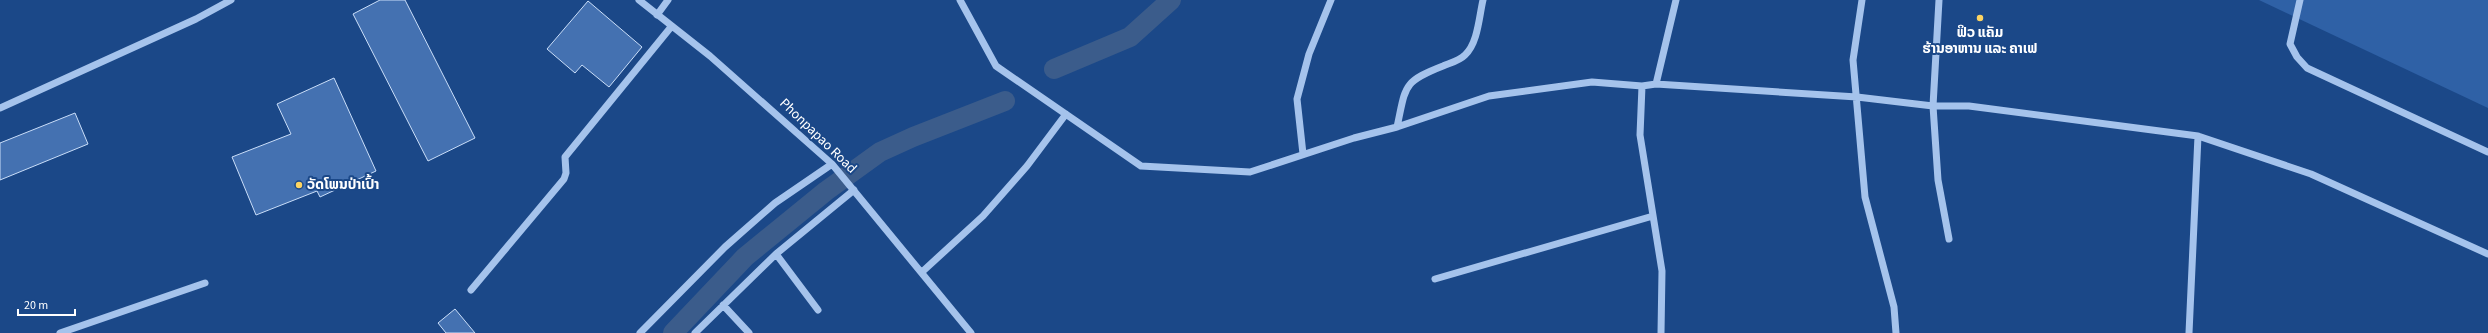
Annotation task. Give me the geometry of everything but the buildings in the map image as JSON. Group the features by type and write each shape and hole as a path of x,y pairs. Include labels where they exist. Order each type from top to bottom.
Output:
{"street":[{"path":"0,108 196,19 230,0"},
{"name":"Phonpapao Road","path":"639,0 671,27 716,61 832,164 971,333"},
{"path":"657,15 668,0"},
{"path":"960,0 996,66 1141,166 1250,172 1303,154 1397,127 1489,96 1592,82 1642,86 1656,84 1856,98 1933,106 1969,106 2198,136 2311,174 2488,254"},
{"path":"1303,154 1297,99 1309,54 1331,0"},
{"path":"1397,127 1404,94 1412,81 1418,76 1457,61 1465,56 1471,47 1483,0"},
{"path":"1656,84 1676,0"},
{"path":"1862,0 1853,60 1865,197 1894,307 1896,333"},
{"path":"1939,0 1933,106 1938,180 1949,239"},
{"path":"2300,0 2290,44 2297,58 2307,68 2488,152"},
{"path":"471,290 564,179 566,173 565,157 671,27"},
{"path":"1642,86 1640,135 1662,271 1661,333"},
{"path":"922,272 983,216 1027,166 1066,114"},
{"path":"2190,333 2198,136"},
{"path":"640,333 726,248 775,203 832,164"},
{"path":"695,333 776,254 852,188"},
{"path":"1435,279 1653,216"},
{"path":"776,254 818,310"},
{"path":"60,333 205,283"},
{"path":"723,305 749,333"}],"shaded area":[{"path":"2259,0 2488,0 2488,108"}],"waterway":[{"path":"1054,69 1130,37 1171,0"},
{"path":"673,333 745,257 826,191 880,152 913,137 1005,101"}],"place":[{"name":"ຟິວ ແຄັມ ຮ້ານອາຫານ ແລະ ຄາເຟ","path":"1980,18"},
{"name":"ວັດໂພນປ່າເປົ້າ","path":"299,185"}]}
